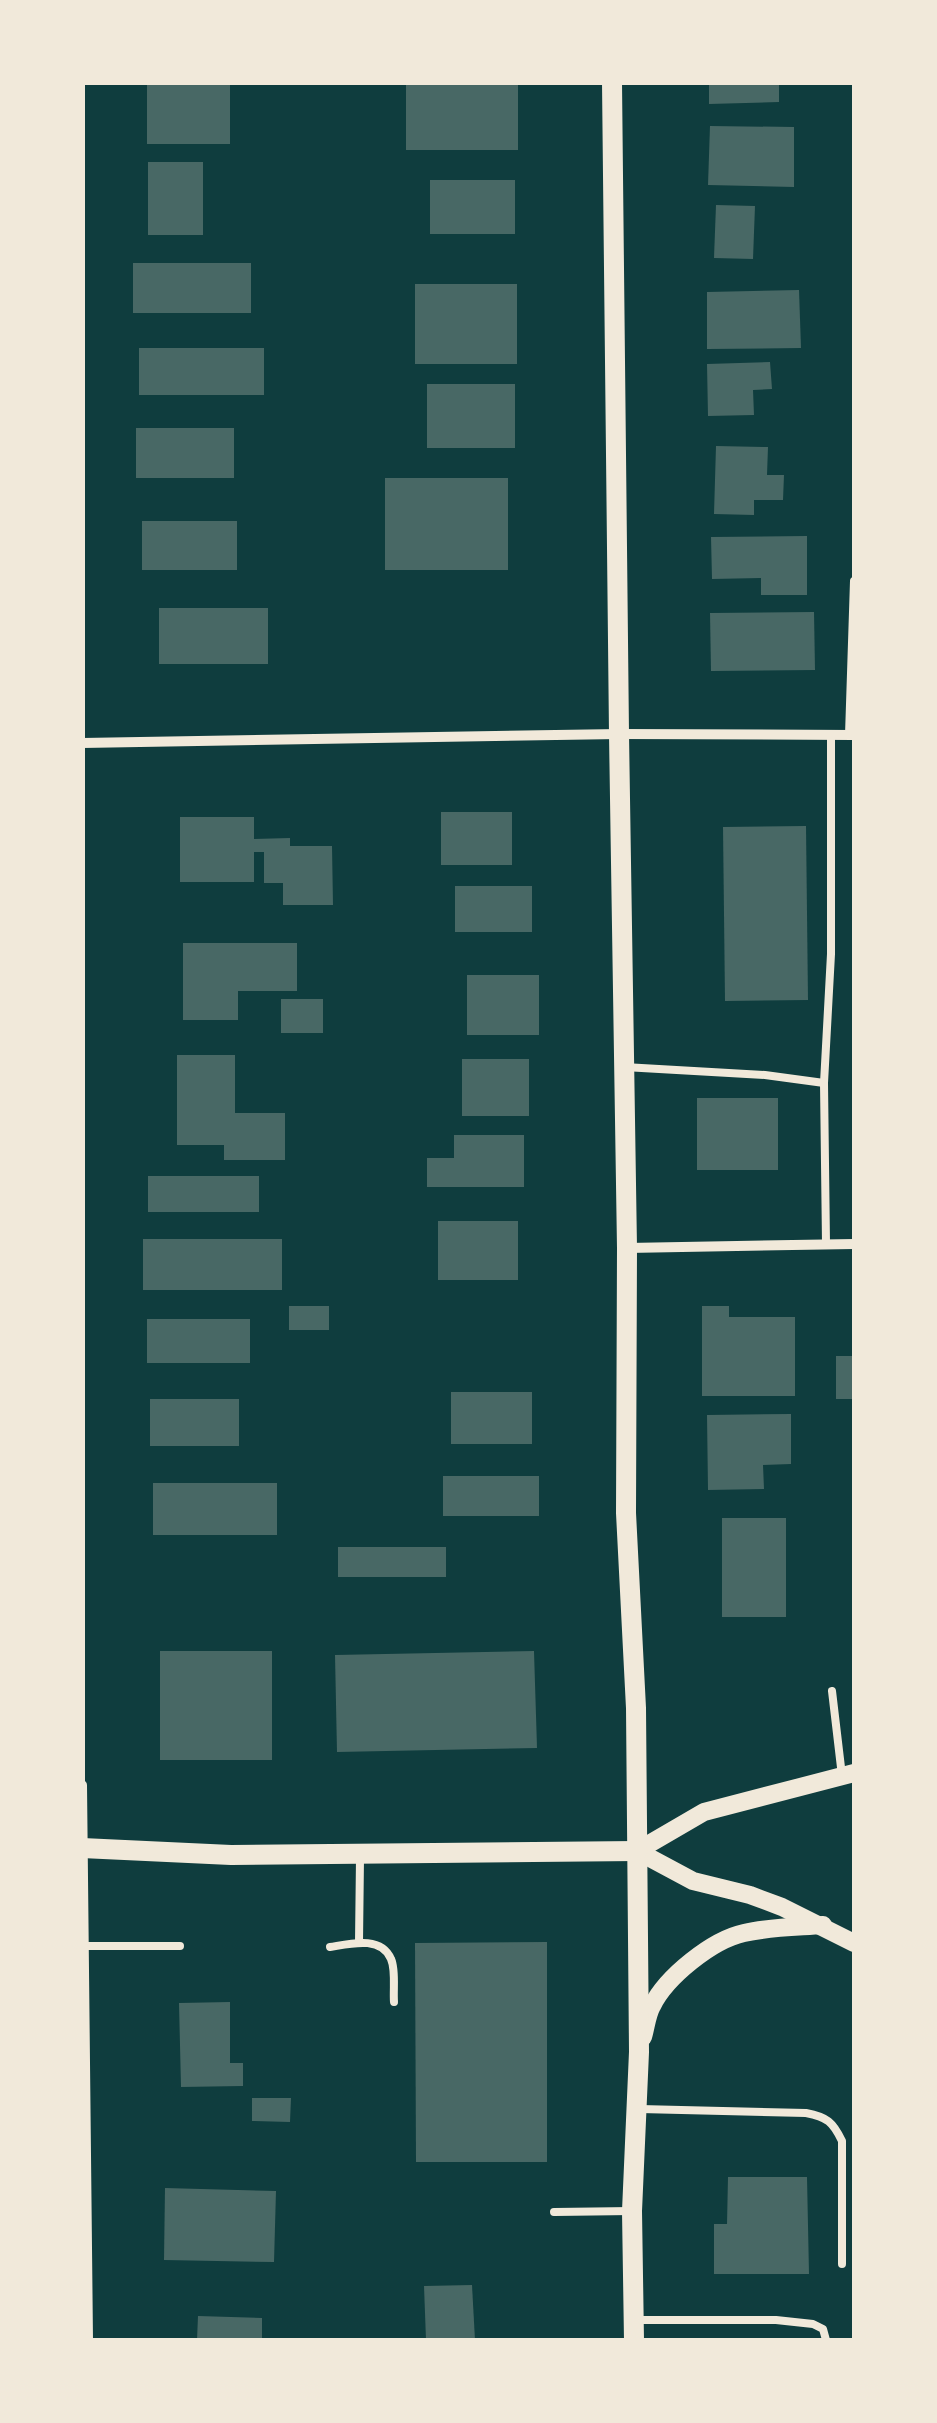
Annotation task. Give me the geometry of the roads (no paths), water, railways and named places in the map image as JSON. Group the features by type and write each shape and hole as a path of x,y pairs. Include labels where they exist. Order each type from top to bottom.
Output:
{"main road":[{"path":"612,82 627,1248 626,1512 636,1708 639,2052 632,2211 634,2330"},
{"path":"83,1848 231,1855 637,1851"}],"street":[{"path":"82,743 618,734 852,735"},
{"path":"627,1248 854,1244"},
{"path":"637,1851 704,1812 848,1775"},
{"path":"82,1785 88,2340"},
{"path":"637,1851 693,1881 782,1907 854,1944"},
{"path":"639,2052 652,2006 670,1982 705,1951 740,1934 823,1926"}],"lane":[{"path":"852,735 854,581"},
{"path":"826,1244 824,1083 831,954 831,735"},
{"path":"624,1067 765,1075 824,1083"},
{"path":"832,1691 848,1775"},
{"path":"359,1942 360,1854"},
{"path":"330,1947 359,1942 379,1946 392,1960 394,2002"},
{"path":"84,1946 180,1946"},
{"path":"636,2108 824,2116 835,2125 842,2141 842,2264"},
{"path":"554,2212 632,2211"},
{"path":"634,2330 776,2320 812,2324 824,2329 826,2340"}]}
